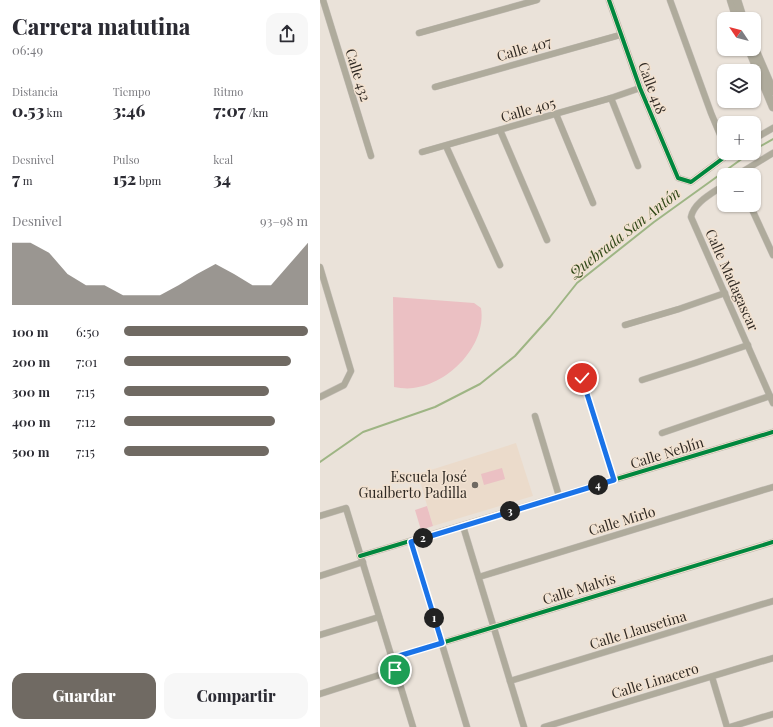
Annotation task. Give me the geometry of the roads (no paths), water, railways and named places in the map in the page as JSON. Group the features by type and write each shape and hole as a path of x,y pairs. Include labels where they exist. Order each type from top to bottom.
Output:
{"street":[{"name":"Calle 432","path":"323,0 371,156"},
{"path":"419,33 537,0"},
{"name":"Calle 418","path":"609,0 620,35 675,175 681,180 691,182 720,160"},
{"path":"670,0 717,127"},
{"path":"731,0 735,12"},
{"path":"736,0 740,12"},
{"name":"Calle 407","path":"435,87 620,35"},
{"path":"751,56 773,108"},
{"path":"758,56 773,91"},
{"name":"Calle 405","path":"422,152 611,98 640,88"},
{"path":"611,98 638,166"},
{"path":"556,114 593,203"},
{"path":"761,135 773,128"},
{"path":"500,130 547,240"},
{"path":"446,146 500,265"},
{"path":"748,168 773,153"},
{"name":"Calle Madagascar","path":"717,190 696,205 692,210 691,217 773,403"},
{"path":"753,212 773,255"},
{"path":"320,267 351,371 344,385 320,397"},
{"path":"625,325 679,309 725,293"},
{"path":"642,380 748,345"},
{"path":"582,378 614,480"},
{"path":"662,433 770,396"},
{"path":"535,416 559,496"},
{"name":"Calle Neblín","path":"360,556 411,542 773,432"},
{"name":"Calle Mirlo","path":"479,577 773,487"},
{"path":"320,516 346,508 392,658 410,726"},
{"path":"463,526 524,727"},
{"path":"411,542 467,727"},
{"name":"Calle Malvis","path":"392,658 773,542"},
{"path":"320,576 362,562"},
{"name":"Calle Llausetina","path":"510,681 773,601"},
{"path":"320,635 379,617"},
{"name":"Calle Linacero","path":"544,727 773,658"},
{"path":"320,694 395,670"},
{"path":"712,677 729,727 773,714"}],"waterway":[{"name":"Quebrada San Antón","path":"761,146 773,139"},
{"name":"Quebrada San Antón","path":"320,462 363,432 435,407 480,384 515,356 550,317 577,283 654,222 740,160"}],"place":[{"name":"Escuela José Gualberto Padilla","path":"475,485"}]}
